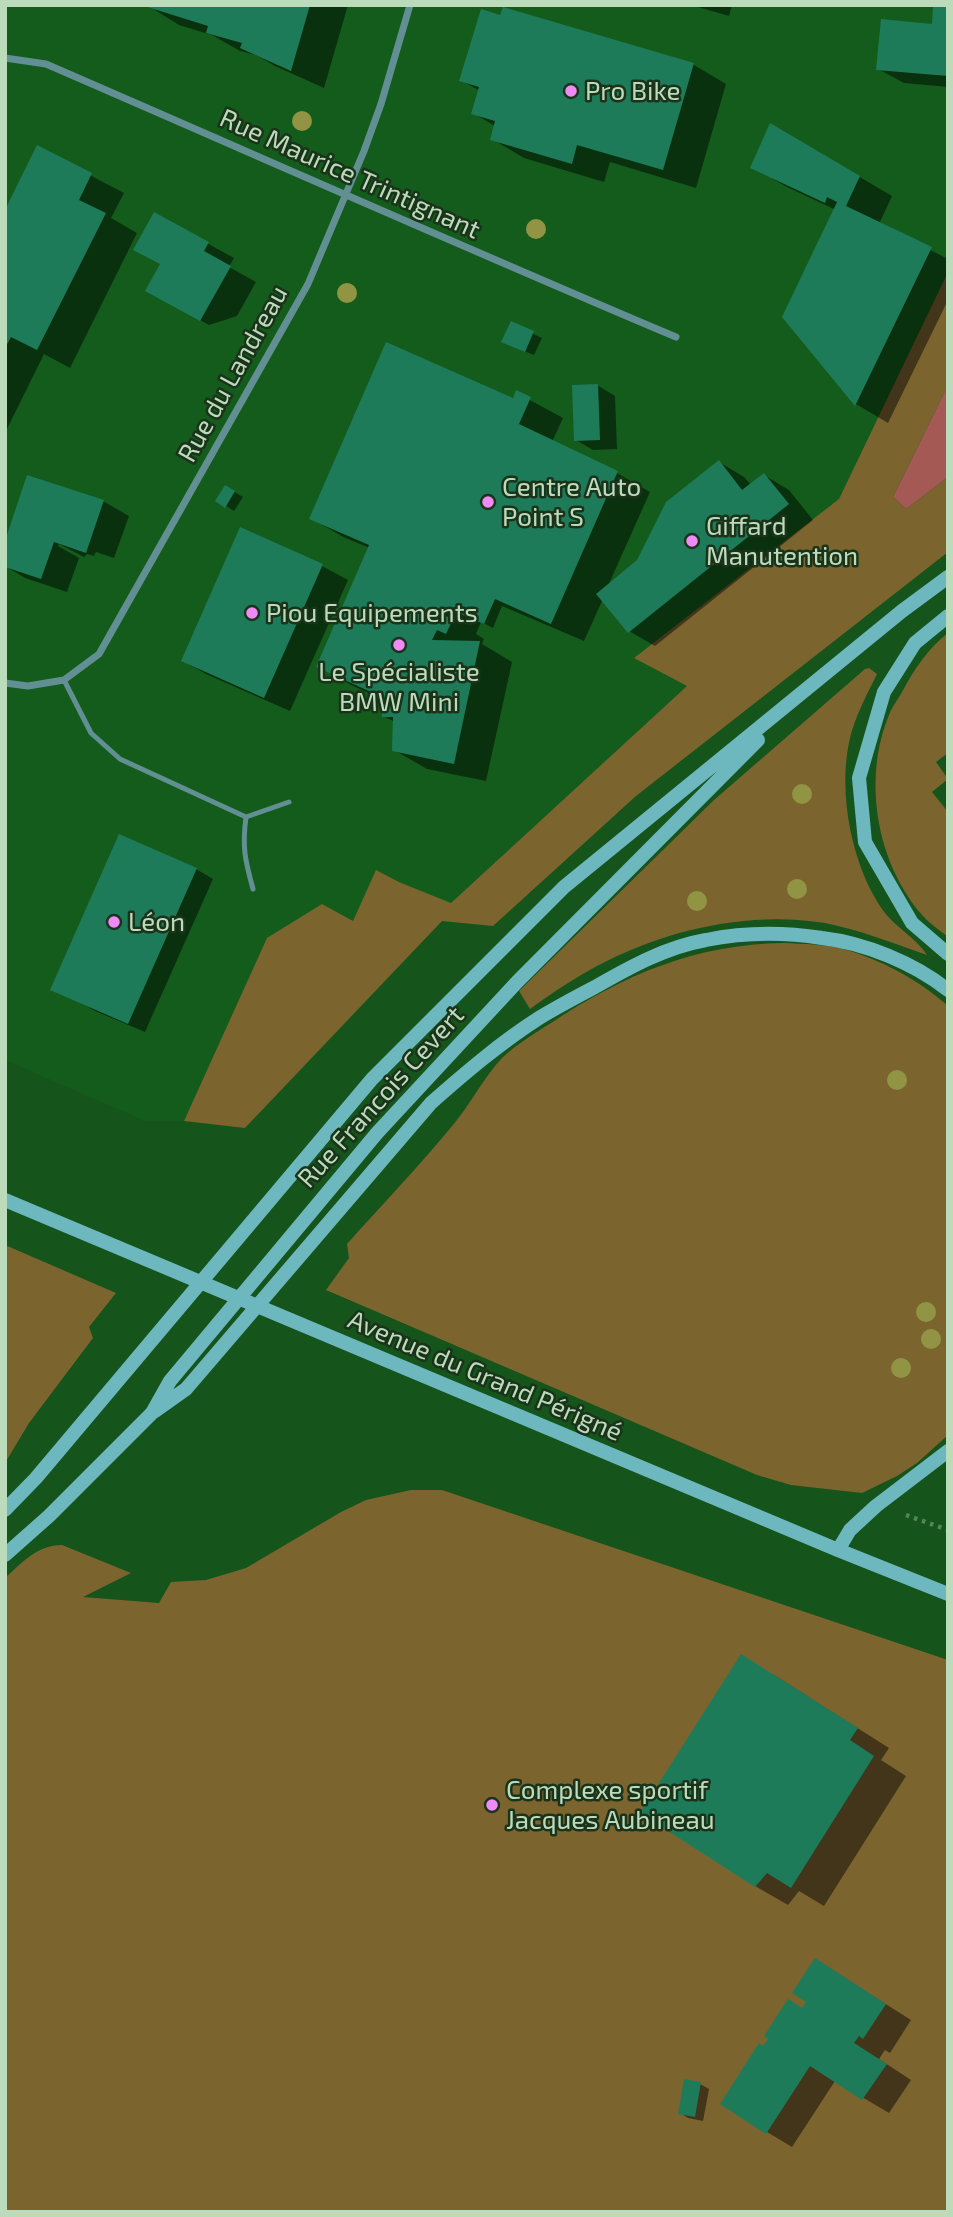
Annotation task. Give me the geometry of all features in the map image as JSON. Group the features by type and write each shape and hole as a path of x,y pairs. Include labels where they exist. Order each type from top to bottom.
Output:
{"street":[{"name":"Rue du Landreau","path":"5,683 27,686 64,680 99,654 308,284 381,104 410,5"},
{"name":"Rue Maurice Trintignant","path":"5,58 46,64 676,337"},
{"name":"Rue Francois Cevert","path":"5,1510 36,1478 372,1079 564,887 948,577"},
{"path":"948,616 915,643 884,692 859,778 865,842 912,923 948,954"},
{"name":"Rue Francois Cevert","path":"5,1555 58,1507 152,1413 170,1381 377,1133 517,982 811,687"},
{"path":"152,1413 186,1389 431,1103 476,1064 538,1019 654,955 704,940 758,933 806,935 843,940 887,954 948,990"},
{"name":"Avenue du Grand Périgné","path":"5,1200 948,1594"},
{"path":"838,1550 850,1530 876,1506 948,1451"}],"lane":[{"path":"64,680 91,733 120,758 246,817 289,802"},
{"path":"246,817 244,858 253,889"}],"path":[{"path":"904,1514 948,1530"}],"shaded area":[{"path":"5,5 948,5 948,272 839,499 635,658 687,686 451,903 377,870 353,921 267,938 184,1121 145,1121 5,1060"},
{"path":"948,272 948,385 893,497 906,509 948,477 948,552 636,796 493,926 442,921 245,1128 184,1121 267,938 322,904 353,921 376,870 451,903 687,686 634,658 839,499"},
{"path":"948,385 948,477 906,509 893,497"},
{"path":"948,633 948,753 936,762 948,779 932,792 948,812 948,937 923,916 894,872 879,820 876,767 890,712 922,660"},
{"path":"869,668 877,674 855,722 846,759 845,782 850,829 856,853 873,895 890,919 927,955 864,933 825,923 770,919 742,921 686,931 632,949 587,971 530,1009 519,991 714,800"},
{"path":"784,943 836,947 871,958 912,979 948,1006 948,1435 917,1463 862,1493 791,1485 757,1475 326,1290 349,1258 347,1244 440,1140 496,1064 514,1048 605,990 662,965 721,949"},
{"path":"5,1245 116,1293 89,1327 93,1338 29,1423 5,1463"},
{"name":"Complexe sportif Jacques Aubineau","path":"411,1490 442,1490 948,1660 948,2212 5,2212 5,1578 38,1551 62,1545 131,1573 83,1597 159,1603 171,1582 206,1580 246,1568 366,1500"}],"building":[{"path":"141,5 310,5 291,71 240,48 242,43 206,33 208,26"},
{"path":"933,5 948,5 948,76 876,70 881,19 932,24"},
{"path":"503,7 694,63 663,170 577,145 572,164 490,140 495,121 471,114 479,87 459,81 481,9 500,15"},
{"path":"770,123 860,176 846,206 932,247 855,406 782,317 837,202 827,197 825,203 750,168"},
{"path":"37,145 92,173 79,200 106,213 37,350 11,337 5,348 5,210"},
{"path":"154,212 209,242 204,251 231,266 200,321 145,291 160,264 133,250"},
{"path":"511,321 534,331 525,352 501,342"},
{"path":"386,342 513,398 516,390 531,397 519,424 618,471 551,624 495,599 484,624 446,608 443,615 453,619 446,634 437,630 432,640 480,641 454,764 392,751 393,717 382,717 382,697 316,667 369,545 309,519"},
{"path":"598,384 600,440 574,441 572,385"},
{"path":"719,460 742,490 764,473 789,504 628,633 596,594 637,560 666,502"},
{"path":"27,475 104,500 86,553 54,542 41,579 5,567 5,541"},
{"path":"225,485 235,491 225,508 215,501"},
{"name":"Piou Equipements","path":"240,527 323,564 264,698 181,661"},
{"path":"119,834 197,868 128,1024 50,990"},
{"path":"741,1654 858,1728 850,1740 874,1756 791,1888 767,1873 755,1887 640,1813"},
{"path":"815,1958 886,2004 863,2039 859,2036 854,2043 887,2064 862,2100 810,2066 766,2134 720,2104 759,2043 763,2046 768,2039 764,2036 788,1999 802,2008 806,2002 792,1993"},
{"path":"684,2079 701,2082 695,2117 678,2114"}],"place":[{"name":"Pro Bike","path":"571,91"},
{"name":"Centre Auto Point S","path":"488,502"},
{"name":"Giffard Manutention","path":"692,541"},
{"name":"Piou Equipements","path":"252,613"},
{"name":"Le Spécialiste BMW Mini","path":"399,645"},
{"name":"Léon","path":"114,922"},
{"name":"Complexe sportif Jacques Aubineau","path":"492,1805"}]}
